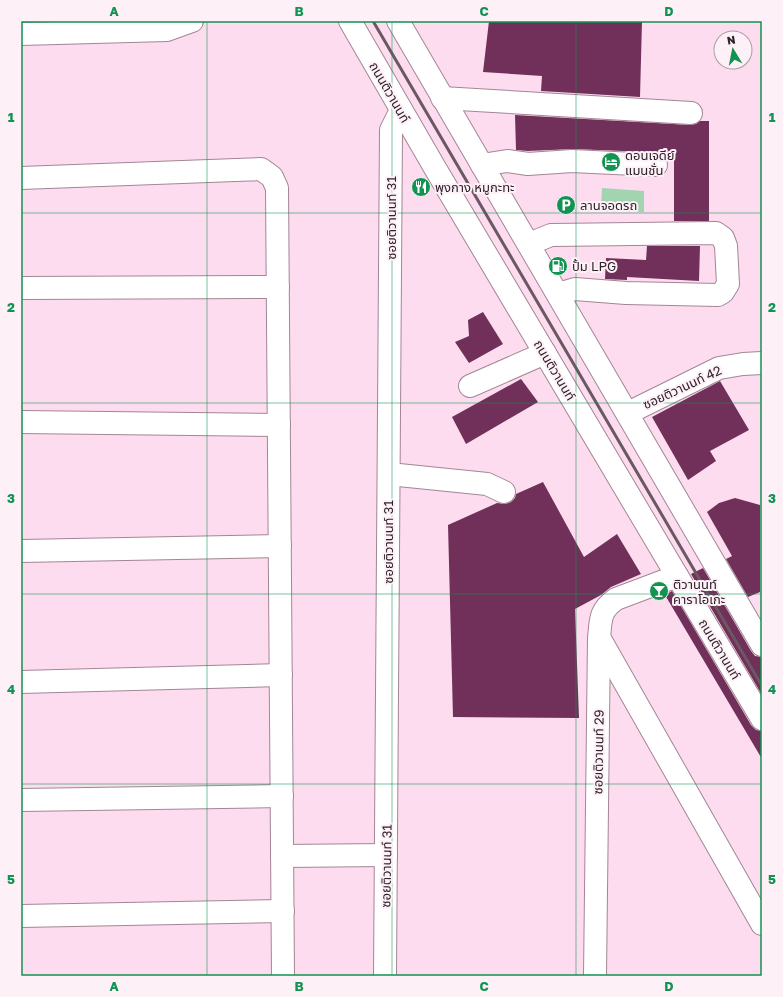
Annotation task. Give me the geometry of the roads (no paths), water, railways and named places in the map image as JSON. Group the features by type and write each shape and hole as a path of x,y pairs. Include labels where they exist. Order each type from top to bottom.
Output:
{"street":[{"path":"21,34 112,27 167,30 192,21"},
{"name":"ถนนติวานนท์","path":"350,21 401,110 762,719"},
{"path":"398,21 762,645"},
{"path":"442,98 691,113"},
{"name":"ซอยติวานนท์ 31","path":"385,976 391,130 401,110"},
{"path":"482,165 507,161 528,164 572,161 656,165"},
{"path":"21,178 261,170 272,177 277,188 283,976"},
{"path":"528,244 551,235 716,234 723,238 726,246 728,284 723,292 718,295 626,293 575,289 558,294"},
{"path":"21,288 278,288"},
{"path":"470,386 545,353"},
{"name":"ซอยติวานนท์ 42","path":"628,413 719,368 743,364 762,363"},
{"path":"21,422 279,425"},
{"path":"389,474 487,484 504,492"},
{"path":"21,552 280,546"},
{"name":"ซอยติวานนท์ 29","path":"595,976 599,638 602,613 608,604 616,599 677,576"},
{"path":"599,638 762,924"},
{"path":"21,682 281,675"},
{"path":"21,800 282,796"},
{"path":"282,856 386,855"},
{"path":"21,916 283,911"}],"railway":[{"path":"373,21 762,686"}],"place":[{"name":"ดอนเจดีย์ แมนชั่น","path":"611,162"},
{"name":"พุงกาง หมูกะทะ","path":"421,187"},
{"name":"ลานจอดรถ","path":"566,205"},
{"name":"ปั้ม LPG","path":"558,266"},
{"name":"ติวานนท์ คาราโอเกะ","path":"659,591"}]}
